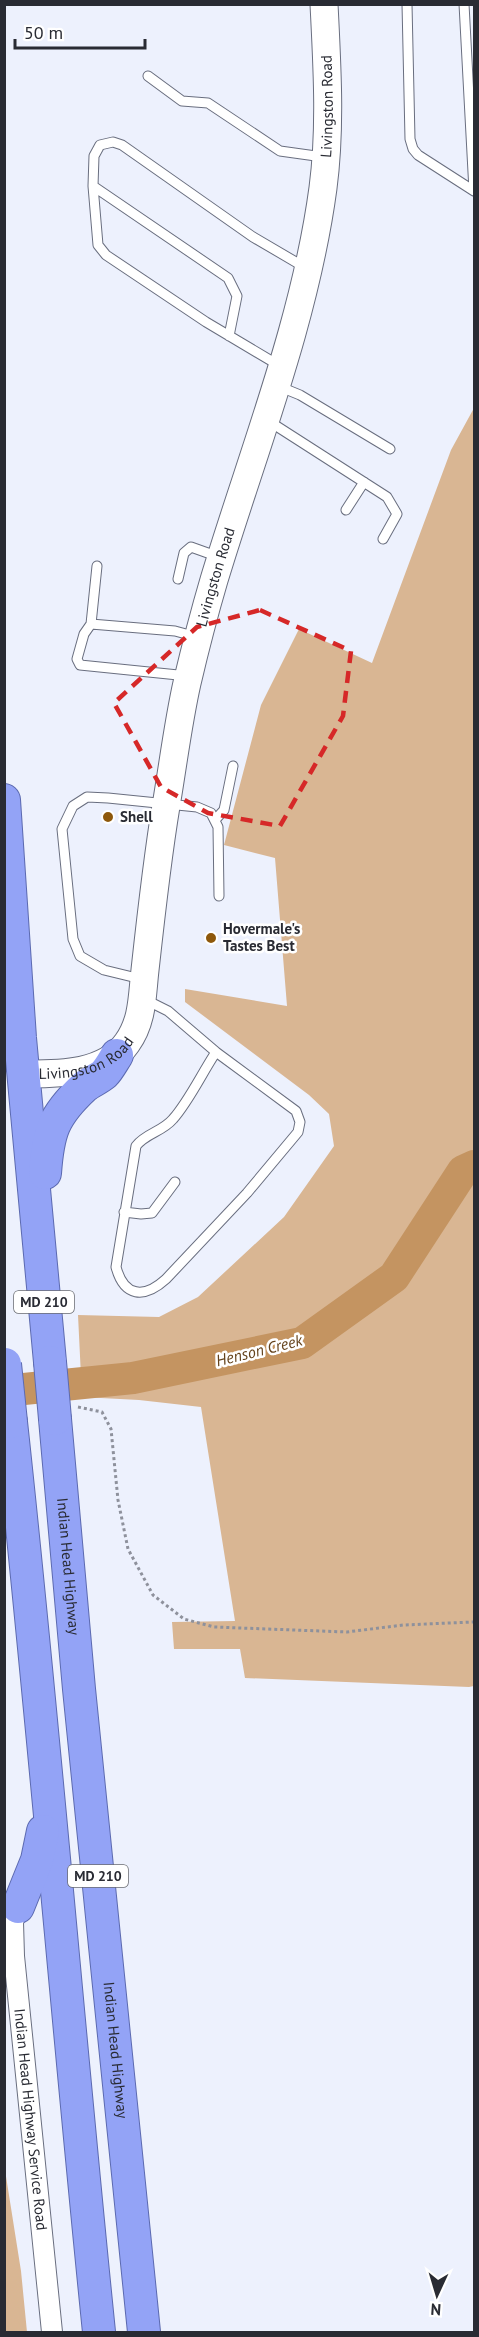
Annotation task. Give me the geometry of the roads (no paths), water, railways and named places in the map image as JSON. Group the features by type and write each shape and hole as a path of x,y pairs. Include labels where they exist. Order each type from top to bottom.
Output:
{"highway":[{"name":"Indian Head Highway","path":"4,800 12,939 50,1362 65,1413 79,1689 144,2332"},
{"path":"39,1243 47,1145 52,1127 66,1105 87,1085 105,1073 117,1055"},
{"name":"MD 210","path":"5,1363 44,1725 60,1932 99,2332"},
{"path":"18,1907 37,1860 49,1795"},
{"path":"18,1907 30,1905 42,1908 52,1918 60,1932"}],"main road":[{"name":"Livingston Road","path":"24,1074 62,1075 91,1068 117,1055 137,1026 144,989 156,868 189,676 221,558 278,376 308,269 323,186 328,117 324,4"}],"street":[{"name":"Indian Head Highway Service Road","path":"18,1907 13,1922 14,1956 52,2332"}],"lane":[{"path":"406,4 410,139 413,149 418,155 474,191"},
{"path":"464,4 474,191"},
{"path":"148,76 182,101 208,103 280,151 325,157"},
{"path":"308,269 253,237 122,145 113,142 100,145 94,156 93,186 98,245 106,255 229,336 300,395 390,449"},
{"path":"93,186 228,278 237,296 229,336"},
{"path":"265,419 387,497 397,514 383,539"},
{"path":"346,510 364,482"},
{"path":"178,579 184,553 191,547 221,558"},
{"path":"97,566 91,624 84,633 77,659 80,665 189,676"},
{"path":"91,624 175,632 199,638"},
{"path":"215,820 224,810 233,766"},
{"path":"216,1052 172,1120 159,1130 143,1136 136,1146 116,1267 119,1280 128,1289 142,1293 154,1289 247,1193 297,1132 300,1122 296,1111 216,1052 144,989 80,956 73,939 62,829 73,806 87,797 197,807 211,813 218,827 219,896"},
{"path":"124,1212 152,1213 175,1182"}],"waterway":[{"name":"Henson Creek","path":"4,1391 133,1378 302,1343 394,1277 463,1171 474,1166"}],"place":[{"name":"Shell","path":"108,817"},
{"name":"Hovermale's Tastes Best","path":"211,938"}]}
